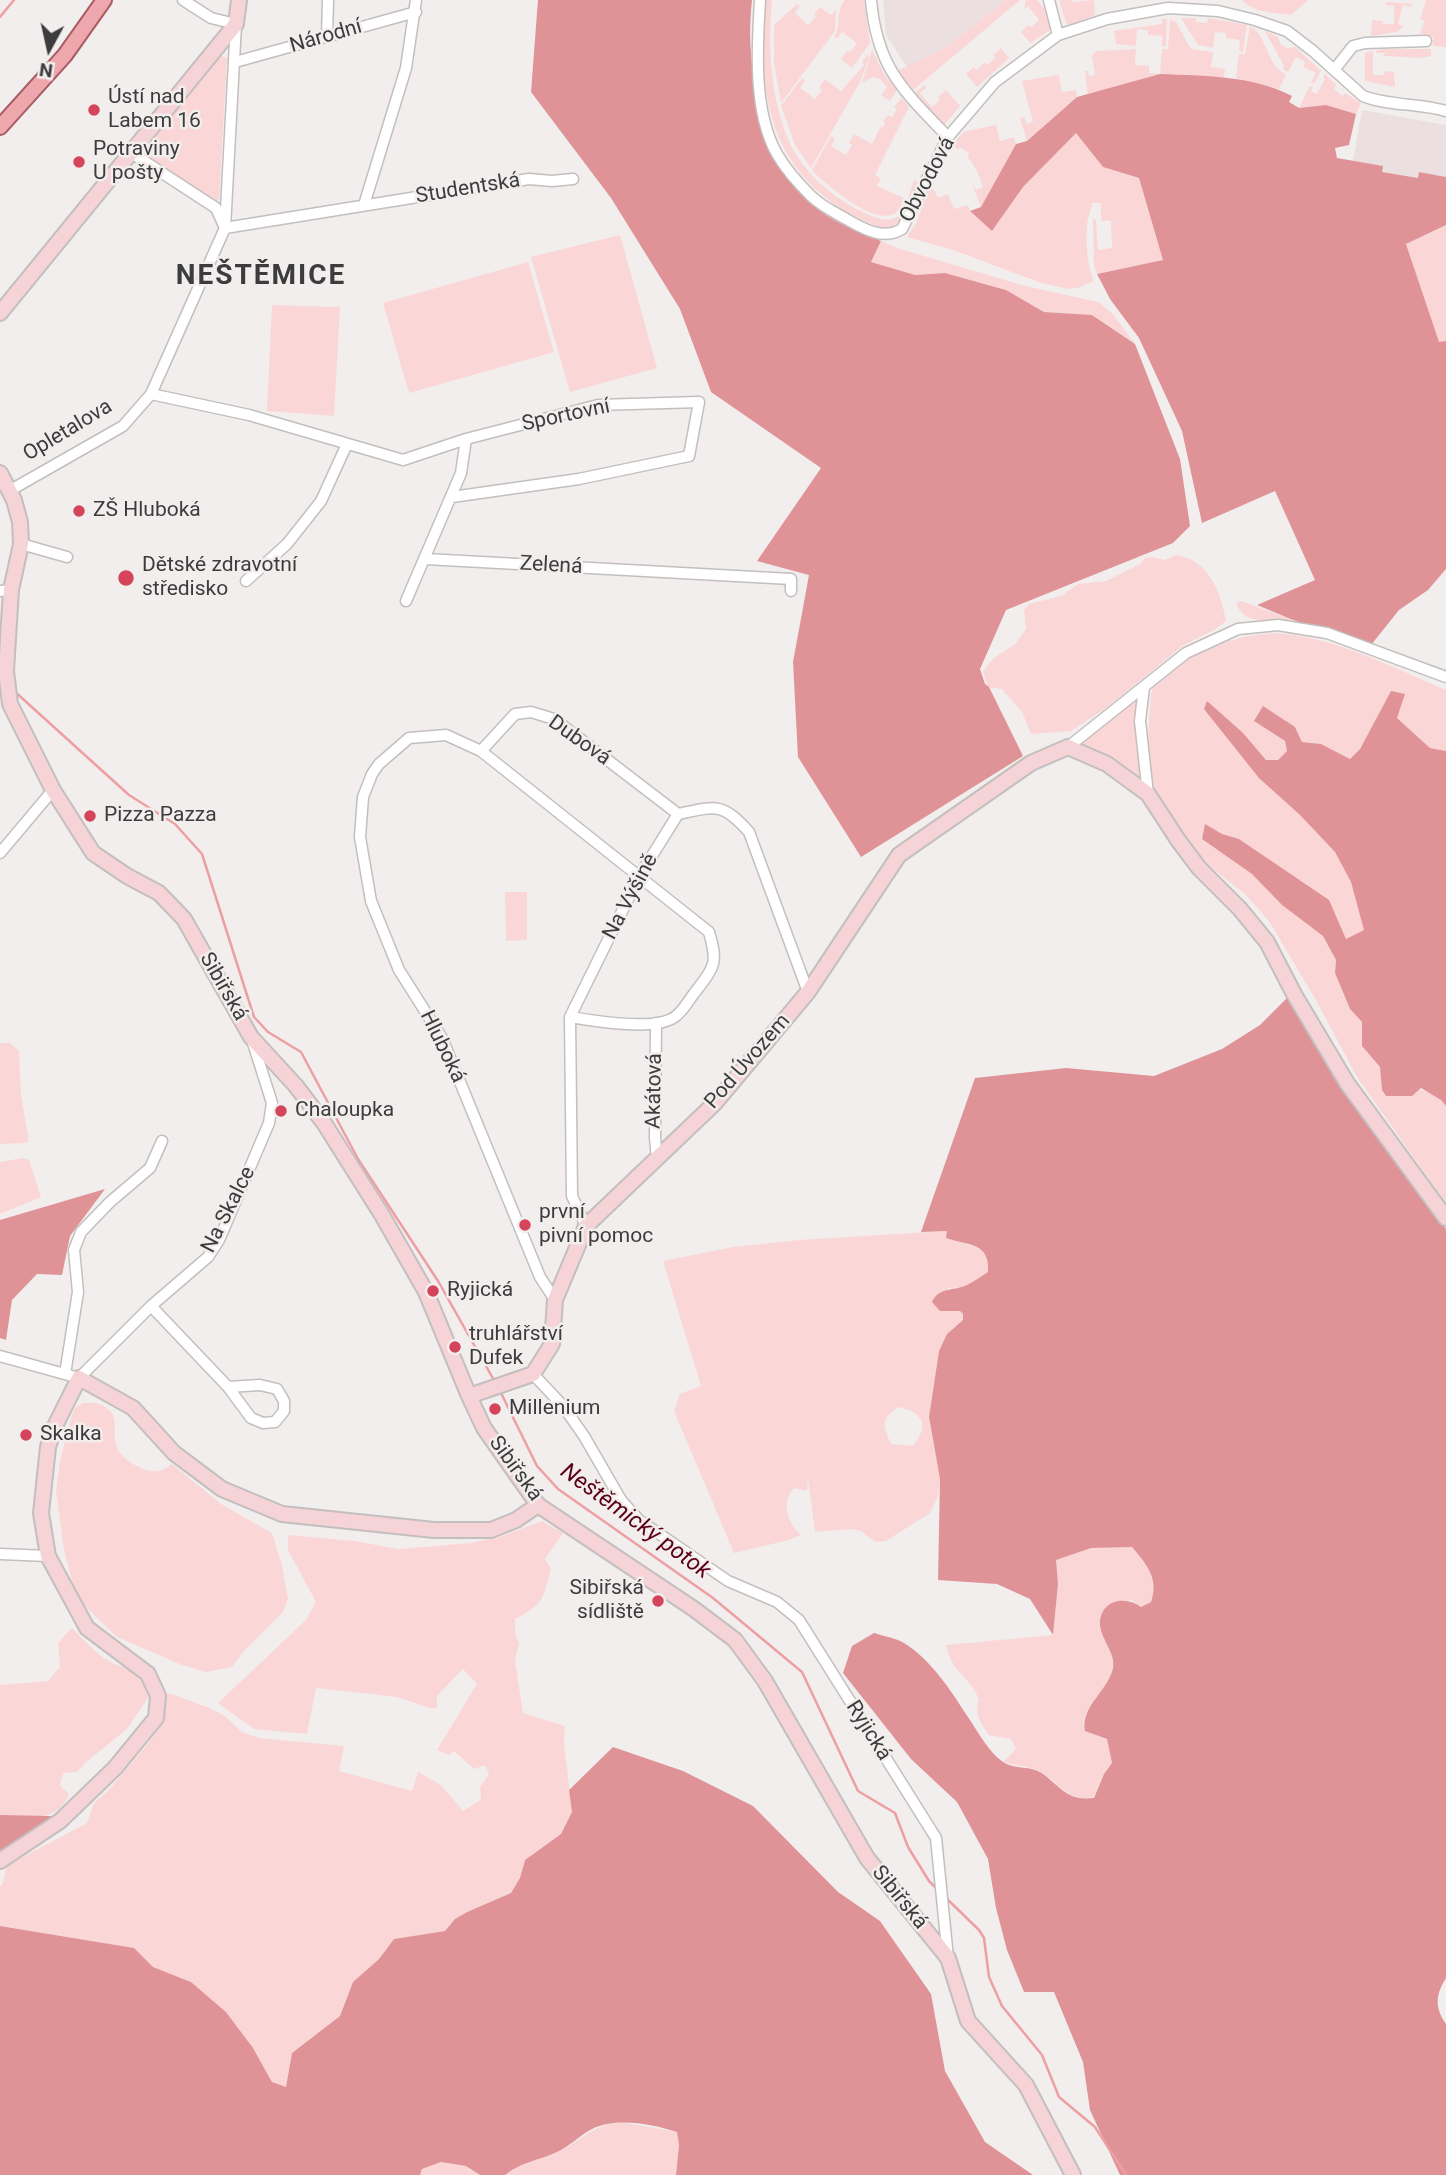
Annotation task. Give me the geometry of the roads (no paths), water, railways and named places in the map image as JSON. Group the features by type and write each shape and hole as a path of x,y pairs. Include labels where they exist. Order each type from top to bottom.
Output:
{"main road":[{"path":"0,127 41,84 101,5"}],"street":[{"path":"0,313 236,24 211,18 183,0"},
{"name":"Opletalova","path":"9,491 123,426 151,394 225,228 239,0"},
{"path":"327,36 328,0"},
{"path":"363,205 406,68 416,0"},
{"name":"Obvodová","path":"760,0 756,54 763,115 777,154 813,198 861,228 885,236 893,235 902,229 948,137 995,82 1058,35 1119,16 1168,8 1218,11 1287,31 1355,90 1373,100 1423,104 1446,111"},
{"path":"871,0 874,29 882,55 903,89 948,137"},
{"path":"1049,0 1058,35"},
{"name":"Národní","path":"235,62 416,12"},
{"path":"1334,70 1353,46 1374,42 1426,41"},
{"path":"130,152 216,208 225,228"},
{"name":"Studentská","path":"225,228 529,179 573,179"},
{"name":"Sportovní","path":"151,394 249,415 403,460 466,439 598,405 699,402 689,457 579,479 452,497"},
{"path":"406,601 461,473 466,439"},
{"path":"246,581 287,544 321,501 347,444"},
{"name":"Sibiřská","path":"0,473 20,522 21,544 5,590 10,704 52,790 93,853 159,893 184,919 251,1037 296,1086 324,1123 382,1215 425,1292 484,1428 538,1505 694,1609 735,1640 765,1681 867,1858 948,1958"},
{"path":"21,544 67,557"},
{"name":"Zelená","path":"426,559 791,579 791,591"},
{"path":"1446,677 1326,633 1278,625 1238,629 1186,653 1068,747 1107,764 1148,794 1199,868 1240,909 1267,942 1294,994 1347,1083 1446,1218"},
{"path":"1144,687 1140,721 1148,794"},
{"name":"Dubová","path":"481,751 515,714 531,712 554,719 678,814"},
{"name":"Hluboká","path":"481,751 446,735 409,738 379,764 365,792 360,837 371,901 399,970 442,1038 540,1277 555,1300"},
{"name":"Pod Úvozem","path":"533,1374 552,1344 555,1300 586,1226 715,1103 808,992 899,855 1031,763 1068,747"},
{"path":"481,751 709,932 715,955 711,971 675,1018 656,1023 612,1024 570,1017"},
{"path":"0,853 52,790"},
{"path":"678,814 715,808 732,812 749,832 808,992"},
{"name":"Na Výšině","path":"586,1226 572,1196 570,1017 640,875 678,814"},
{"name":"Akátová","path":"656,1023 654,1138 657,1159"},
{"name":"Na Skalce","path":"79,1378 151,1306 208,1257 219,1240 269,1123 272,1103 251,1037"},
{"path":"65,1374 78,1292 74,1250 81,1232 110,1202 150,1168 162,1141"},
{"path":"151,1306 228,1387 251,1418 263,1423 275,1422 284,1411 284,1401 277,1389 260,1385 228,1387"},
{"path":"0,1356 79,1378 133,1408 174,1453 222,1489 282,1514 434,1530 491,1530 516,1520 538,1505"},
{"path":"468,1396 533,1374"},
{"name":"Ryjická","path":"533,1374 563,1406 584,1436 621,1500 639,1520 728,1581 777,1602 799,1620 936,1838 948,1958 968,2021 1026,2085 1073,2175"},
{"path":"0,1861 60,1821 115,1768 156,1718 158,1696 148,1674 88,1628 48,1556 41,1513 48,1447 54,1428 79,1378"},
{"path":"0,1554 48,1556"}],"waterway":[{"name":"Neštěmický potok","path":"0,17 14,0"},
{"name":"Neštěmický potok","path":"13,690 129,795 175,824 202,854 254,1017 268,1032 301,1052 358,1159 438,1281 495,1382"},
{"name":"Neštěmický potok","path":"500,1391 537,1466 558,1489 713,1598 802,1672 858,1791 895,1813 908,1847 929,1881 938,1890"},
{"name":"Neštěmický potok","path":"945,1897 984,1938 989,1977 1002,2006 1042,2055 1059,2097 1095,2127 1126,2175"}],"place":[{"name":"Ústí nad Labem 16","path":"94,110"},
{"name":"Potraviny U pošty","path":"79,162"},
{"name":"ZŠ Hluboká","path":"79,511"},
{"name":"Dětské zdravotní středisko","path":"126,578"},
{"name":"Pizza Pazza","path":"90,816"},
{"name":"Chaloupka","path":"281,1111"},
{"name":"první pivní pomoc","path":"525,1225"},
{"name":"Ryjická","path":"433,1291"},
{"name":"truhlářství Dufek","path":"455,1347"},
{"name":"Millenium","path":"495,1409"},
{"name":"Skalka","path":"26,1435"},
{"name":"Sibiřská sídliště","path":"658,1601"}],"district":[{"name":"NEŠTĚMICE","path":"261,277"}]}
